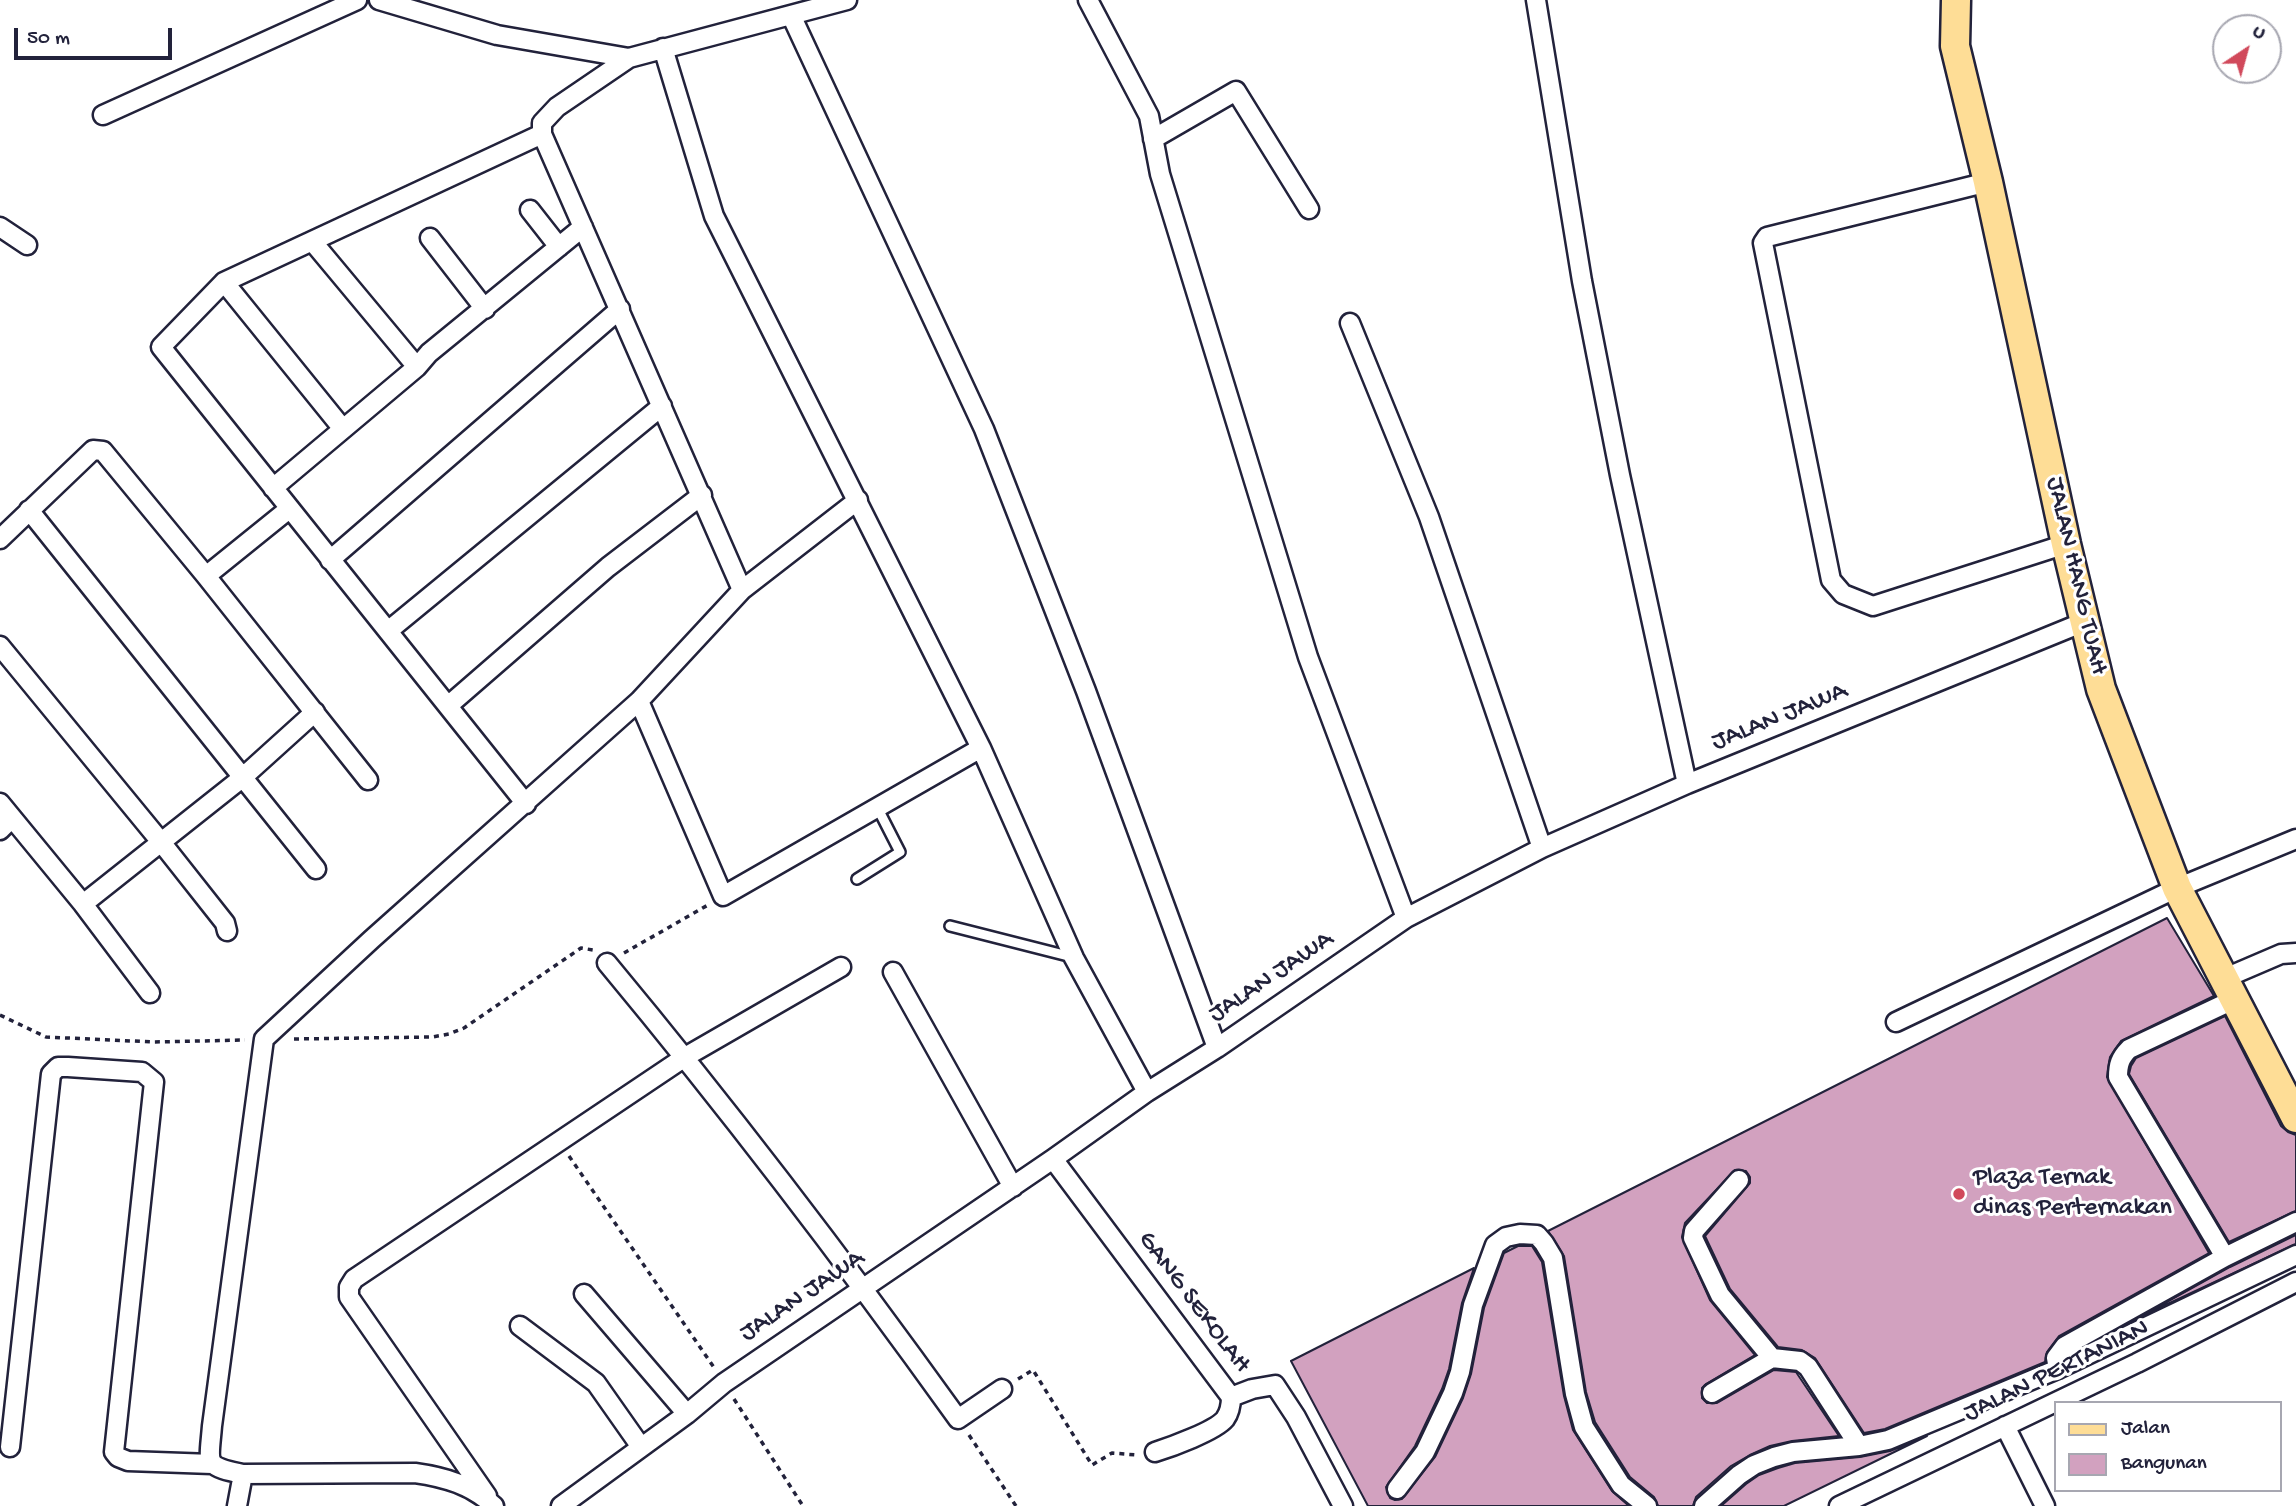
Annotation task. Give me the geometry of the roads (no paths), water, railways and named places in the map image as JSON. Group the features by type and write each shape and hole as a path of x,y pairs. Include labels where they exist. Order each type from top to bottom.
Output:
{"main road":[{"name":"JALAN HANG TUAH","path":"1956,0 1955,46 1989,182 2066,544 2101,689 2177,888 2296,1118"}],"street":[{"path":"103,115 357,0"},
{"path":"379,0 497,35 629,58"},
{"path":"742,590 542,134 542,123 557,107 629,58 791,15 828,2 847,0"},
{"path":"1088,0 1149,116 1160,174 1308,657 1406,918"},
{"path":"1536,0 1582,281 1620,475 1687,784"},
{"path":"791,15 984,429 1086,691 1217,1048"},
{"path":"663,48 714,216 981,748 1074,958 1147,1092"},
{"path":"1153,139 1236,90 1309,209"},
{"path":"526,804 161,346 224,282 542,134"},
{"path":"1989,182 1767,237 1763,243 1831,580 1843,594 1873,606 2066,544"},
{"path":"530,209 559,247"},
{"path":"0,227 27,245"},
{"path":"273,488 417,367 429,353 583,227"},
{"path":"430,238 485,309"},
{"path":"312,241 417,367"},
{"path":"224,282 343,429"},
{"path":"330,560 620,309"},
{"path":"1350,323 1429,517 1542,848"},
{"path":"388,631 662,405"},
{"path":"0,539 93,450 103,451 368,780"},
{"path":"449,705 608,567 702,495"},
{"path":"493,1504 469,1488 441,1477 415,1473 243,1474 218,1469 212,1464 212,1426 264,1039 639,701 742,590 858,500"},
{"path":"206,576 289,509"},
{"path":"29,510 316,869"},
{"name":"JALAN JAWA","path":"561,1506 687,1414 724,1383 1013,1187 1147,1092 1217,1048 1406,918 1542,848 1687,784 2084,622"},
{"path":"0,646 161,842 225,923 227,931"},
{"path":"639,701 723,897 981,748"},
{"path":"83,904 242,778 315,712"},
{"path":"0,803 6,824 83,904 150,993"},
{"path":"1896,1022 2177,888 2296,839"},
{"path":"2225,1256 2118,1077 2119,1063 2129,1049 2281,954 2296,953"},
{"path":"607,963 685,1057 863,1287 958,1419 1002,1389"},
{"path":"493,1504 349,1297 349,1287 354,1279 685,1057 841,967"},
{"path":"894,972 1013,1187"},
{"path":"10,1447 51,1074 58,1067 142,1072 153,1082 114,1451 118,1457 128,1461 212,1464"},
{"name":"GANG SEKOLAH","path":"1053,1159 1231,1397 1252,1389 1275,1385 1296,1417 1343,1506"},
{"path":"1739,1180 1694,1231 1693,1238 1720,1296 1772,1358"},
{"path":"2058,1369 2056,1358 2065,1346 2225,1256 2296,1222"},
{"path":"1397,1489 1425,1452 1453,1393 1460,1372 1473,1305 1496,1245 1506,1237 1537,1235 1553,1258 1573,1383 1584,1427 1621,1485 1647,1506"},
{"path":"1704,1506 1755,1465 1793,1452 1858,1446 1888,1440 2058,1369 2296,1255"},
{"name":"JALAN PERTANIAN","path":"2057,1401 2296,1282"},
{"path":"584,1294 687,1414"},
{"path":"520,1326 596,1383 641,1447"},
{"path":"1712,1393 1772,1358 1800,1361 1808,1367 1858,1446"},
{"path":"1155,1452 1173,1447 1223,1421 1230,1407 1231,1397"},
{"name":"JALAN PERTANIAN","path":"1839,1506 1873,1499 2005,1426 2054,1403"},
{"path":"2005,1426 2045,1506"},
{"path":"237,1506 243,1474"}],"lane":[{"path":"857,879 900,852 877,807"},
{"path":"950,926 1074,958"}],"place":[{"name":"Plaza Ternak dinas Perternakan","path":"1959,1194"}]}
